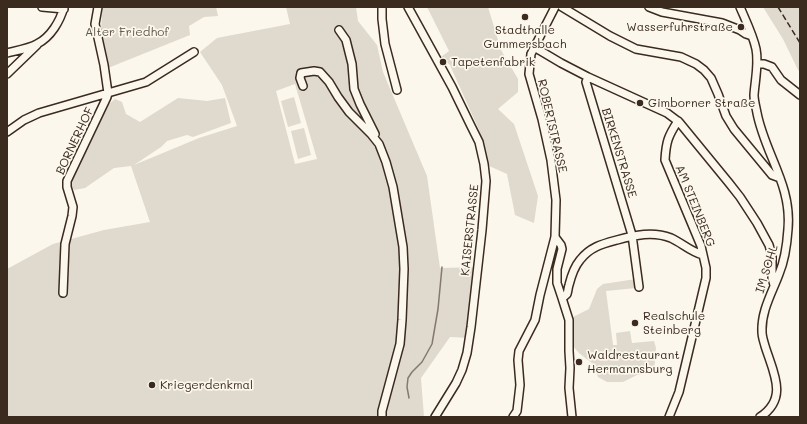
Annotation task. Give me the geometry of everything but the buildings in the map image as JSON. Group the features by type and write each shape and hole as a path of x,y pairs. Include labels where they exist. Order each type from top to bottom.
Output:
{"street":[{"path":"7,74 49,35 57,25 64,8 42,7"},
{"path":"98,7 95,24 104,65 108,93"},
{"path":"382,7 385,44 397,90"},
{"name":"KAISERSTRASSE","path":"408,7 452,87 479,142 486,181 467,353 456,383 435,417"},
{"name":"ROBERTSTRASSE","path":"513,417 517,411 520,385 518,364 520,351 535,320 555,237 556,200 551,160 542,119 529,74 531,54 555,7"},
{"path":"562,7 610,36 636,49 681,57 696,64 704,70 711,78 726,116 734,129 772,176 780,178"},
{"path":"649,7 662,12 722,23 752,36"},
{"name":"IM SOHL","path":"740,7 756,50 757,64 754,97 757,114 784,189 788,209 788,229 784,258 765,309 762,322 762,333 778,390 774,403 766,414 760,417"},
{"path":"339,30 346,40 352,64 354,89 376,136 386,162 393,187 403,248 404,269 400,344 382,411 382,417"},
{"path":"7,53 37,45"},
{"path":"534,47 588,77 667,112 678,121 691,135 740,197 757,223 769,244 772,256 772,278 774,285"},
{"path":"7,132 24,120 39,113 146,82 194,52"},
{"path":"757,64 764,64 772,67 781,80 800,95"},
{"path":"303,86 300,73 314,71 320,72 329,82 349,112 379,144"},
{"name":"BIRKENSTRASSE","path":"588,77 586,82 632,235 639,287"},
{"name":"BORNERHOF","path":"63,293 65,244 74,207 67,187 67,181 108,93"},
{"name":"AM STEINBERG","path":"669,417 679,392 706,278 706,268 701,246 665,160 666,145 670,134 678,121"},
{"path":"562,298 567,293 579,261 589,250 602,244 632,235 656,235 681,243 695,253 703,255"},
{"path":"555,237 562,249 557,269 556,283 569,320 570,416"}],"green space":[{"name":"Alter Friedhof","path":"102,7 216,7 218,16 204,17 189,26 190,35 108,68 101,35"},
{"path":"286,7 356,7 358,21 377,45 383,72 427,176 440,268 481,267 472,338 450,337 421,378 424,417 7,417 7,269 53,244 104,230 150,222 131,166 114,168 85,188 74,190 70,184 72,176 109,104 115,99 122,102 126,114 140,122 178,98 207,101 225,98 231,123 193,137 187,135 167,141 161,147 134,165 199,138 237,126 222,85 200,52 217,38 290,24","holes":["295,84 317,159 295,164 276,91"]},
{"path":"427,7 488,7 501,50 518,79 518,92 498,109 514,124 538,196 534,223 515,215 507,174 487,165 479,130 450,65 441,57 449,51"},
{"path":"763,7 800,7 800,72 783,39"},
{"path":"294,97 301,123 288,127 281,101"},
{"path":"304,128 311,155 298,159 291,131"},
{"path":"636,279 636,288 606,291 613,345 617,345 616,333 630,331 632,343 654,341 656,348 654,372 637,375 623,382 607,382 598,377 593,364 573,346 571,318 589,309 597,289 603,284"}],"waterway":[{"path":"409,398 407,387 408,378 422,362 432,344 438,309 442,267"}],"railway":[{"path":"778,7 800,43"}],"place":[{"name":"Stadthalle Gummersbach","path":"525,17"},
{"name":"Wasserfuhrstraße","path":"741,27"},
{"name":"Tapetenfabrik","path":"443,62"},
{"name":"Gimborner Straße","path":"640,103"},
{"name":"Realschule Steinberg","path":"635,323"},
{"name":"Waldrestaurant Hermannsburg","path":"579,362"},
{"name":"Kriegerdenkmal","path":"152,385"}]}
